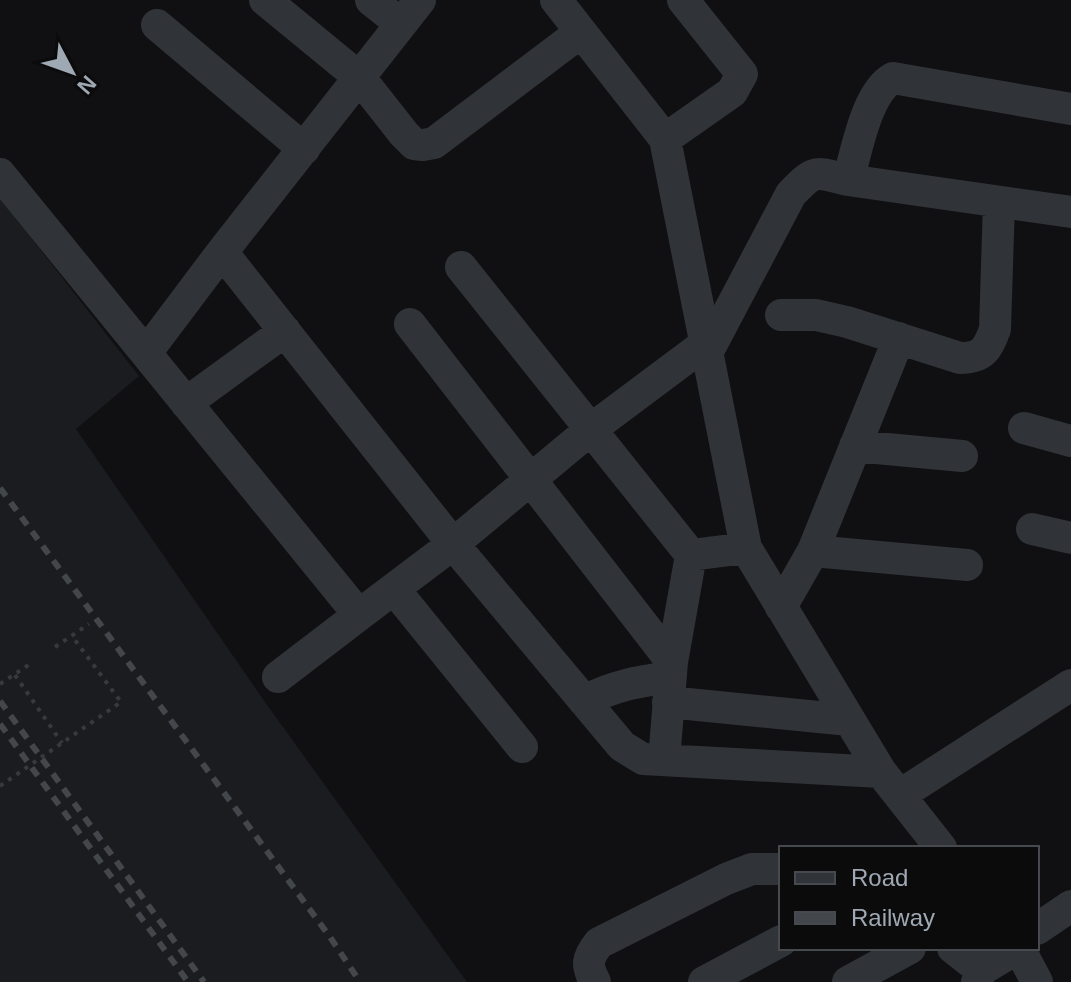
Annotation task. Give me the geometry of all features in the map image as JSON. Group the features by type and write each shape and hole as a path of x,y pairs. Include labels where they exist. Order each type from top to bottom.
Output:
{"street":[{"path":"265,0 360,78 404,134 414,144 423,145 434,143 581,32"},
{"path":"146,353 411,12 371,0"},
{"path":"556,0 665,139 746,548 890,784 939,846"},
{"path":"665,139 732,92 742,74 683,0"},
{"path":"157,25 304,149"},
{"path":"848,180 871,102 884,83 893,78 1071,109"},
{"path":"278,677 453,544 590,430 706,348 791,194 809,176 818,173 1071,212"},
{"path":"0,174 359,615"},
{"path":"781,315 816,315 960,358 972,358 990,344 995,329 999,202"},
{"path":"222,252 453,544 622,746 643,759 890,784 1071,685"},
{"path":"461,267 691,555 670,681 664,760"},
{"path":"410,324 530,480 670,681"},
{"path":"186,403 285,331"},
{"path":"781,607 813,551 899,338"},
{"path":"1024,428 1071,441"},
{"path":"855,446 962,456"},
{"path":"1032,529 1071,538"},
{"path":"691,555 746,548"},
{"path":"813,551 967,565"},
{"path":"394,589 522,747"},
{"path":"584,701 624,684 670,681 849,720"},
{"path":"595,982 589,970 590,955 599,943 726,879 752,869 779,869"},
{"path":"1039,928 1071,906"},
{"path":"722,978 779,942"},
{"path":"848,982 906,950"},
{"path":"955,950 979,976 1016,950"},
{"path":"1020,950 1037,982"}],"path":[{"path":"55,647 89,624"},
{"path":"0,786 121,702 72,636"},
{"path":"0,684 30,664"},
{"path":"15,675 62,743"}],"shaded area":[{"path":"0,198 139,376 76,429 265,702 467,982 0,982"}],"railway":[{"path":"0,488 360,982"},
{"path":"0,701 204,982"},
{"path":"0,724 188,982"}]}
